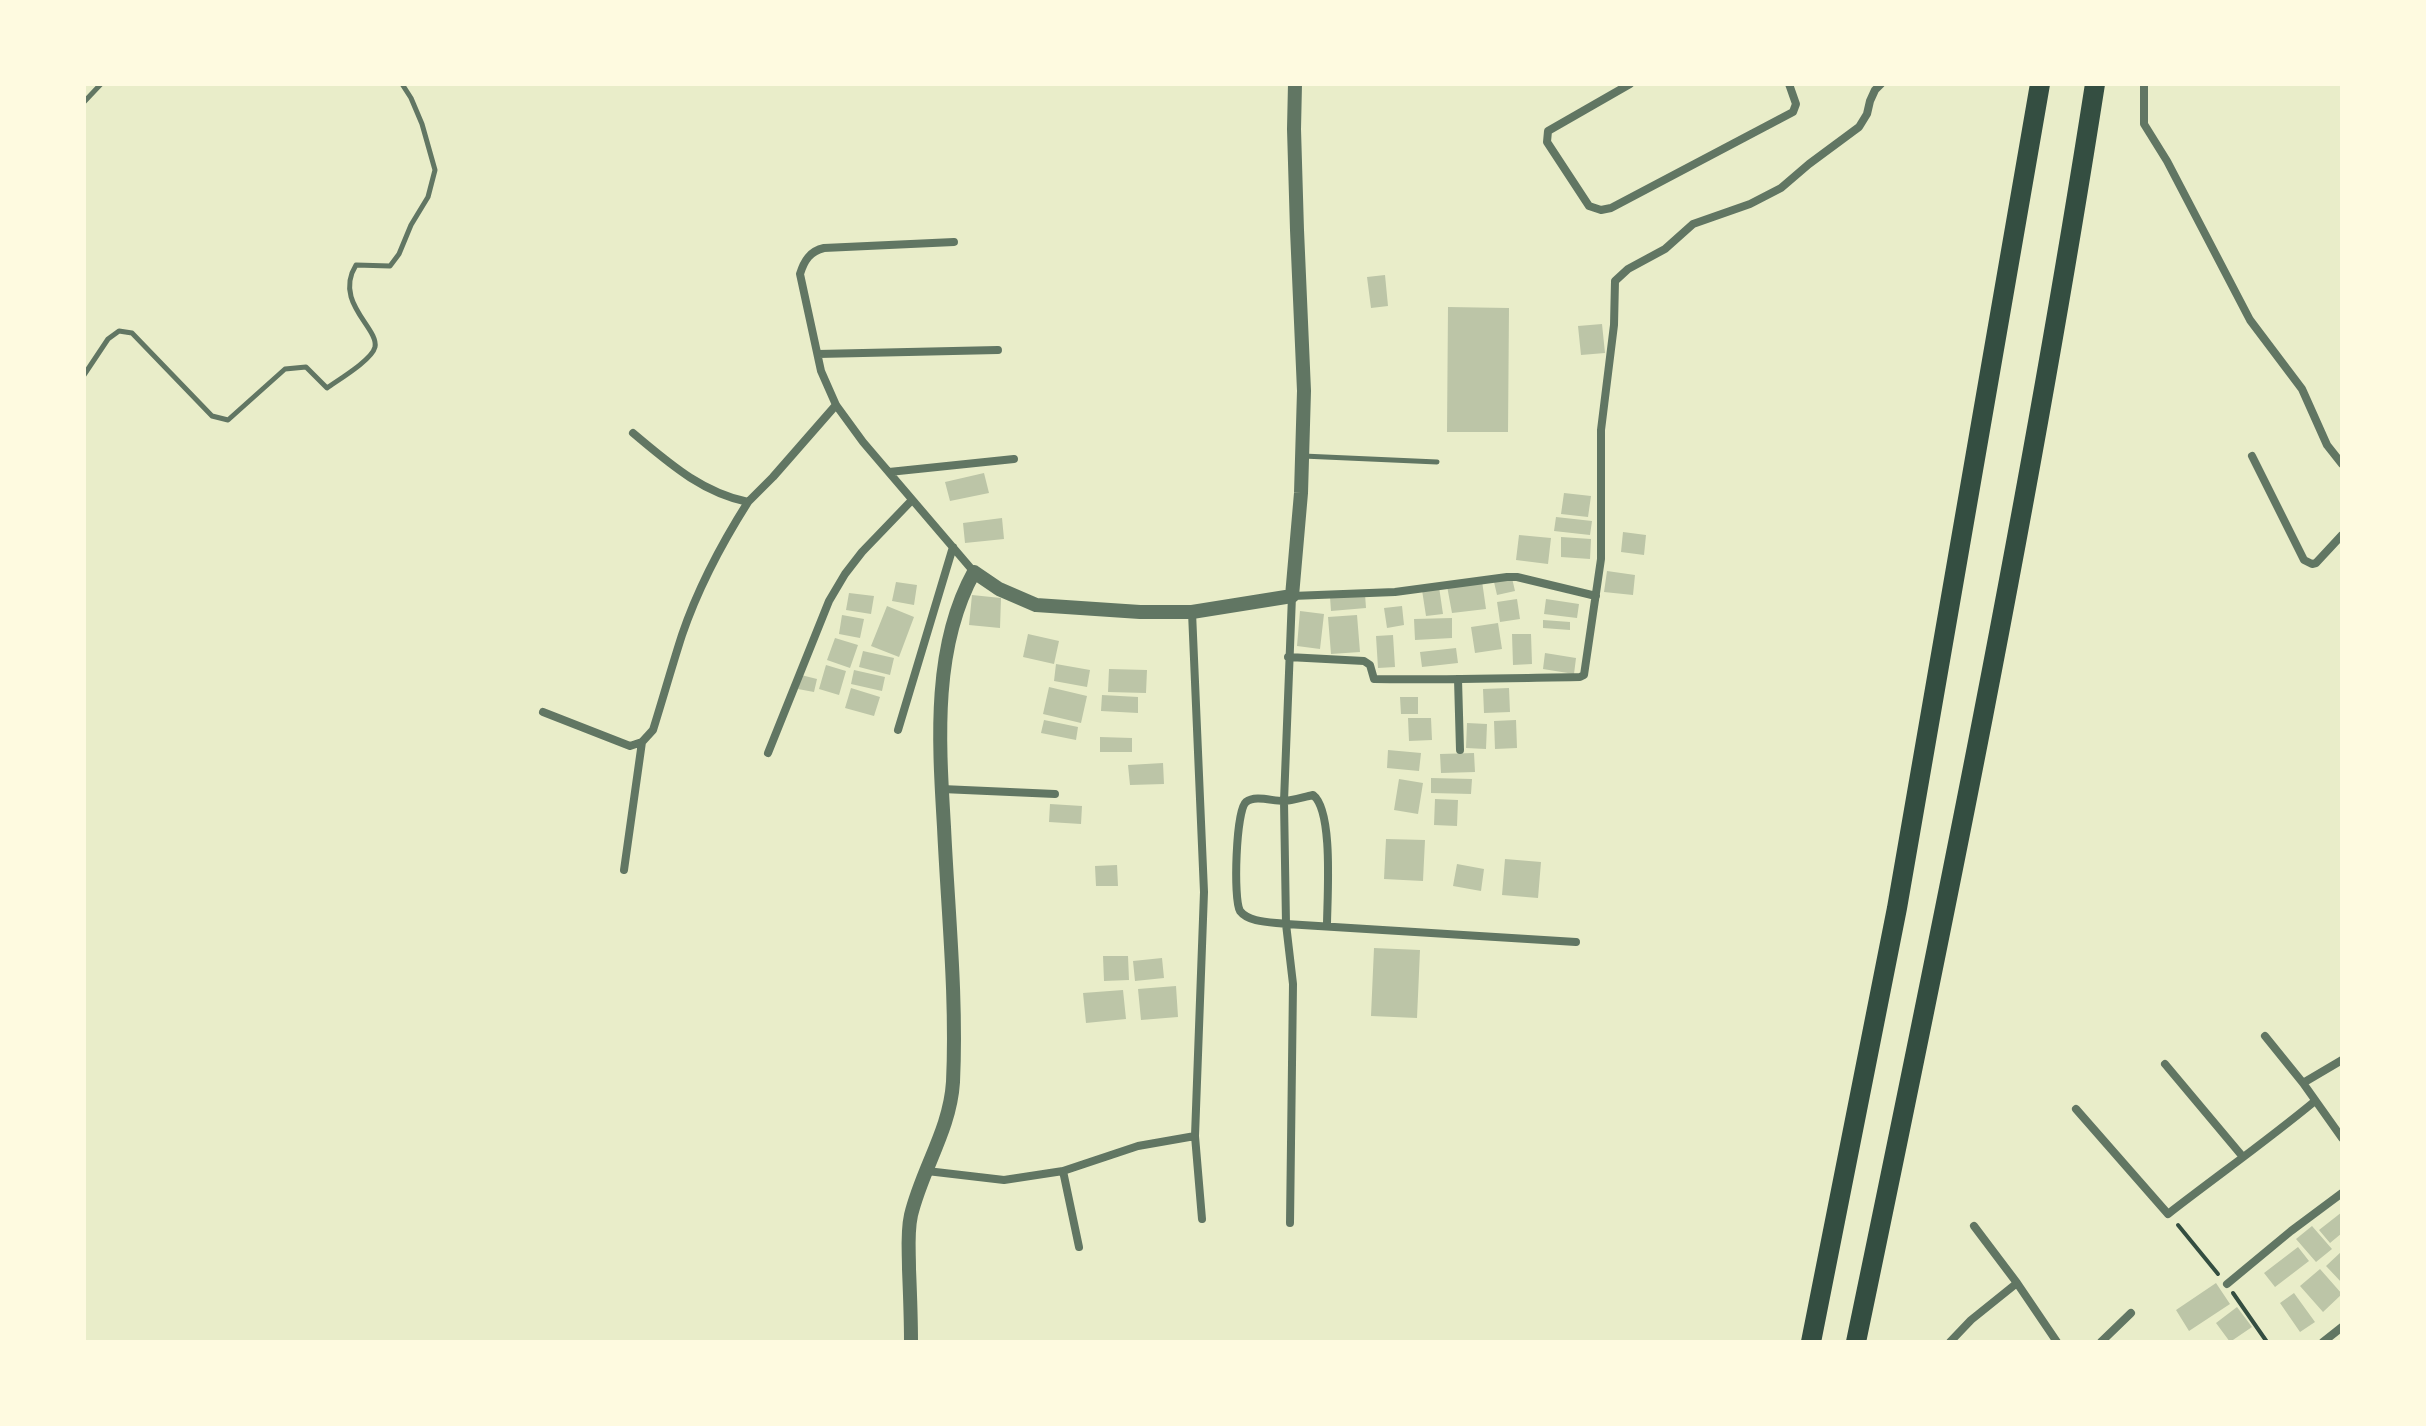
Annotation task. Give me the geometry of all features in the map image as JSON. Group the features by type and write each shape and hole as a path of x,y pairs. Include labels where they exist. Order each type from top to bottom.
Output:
{"highway":[{"path":"1811,1342 1897,908 2040,84"},
{"path":"1856,1342 1952,882 2061,301 2095,84"}],"street":[{"path":"1290,1223 1293,984 1286,924 1284,801 1288,657 1301,493 1304,391 1296,201 1295,84"},
{"path":"1630,84 1548,131 1547,142 1589,206 1601,210 1611,208 1793,112 1796,104 1789,84"},
{"path":"1288,657 1364,661 1370,665 1374,679 1524,679 1584,675 1601,559 1601,430 1614,325 1615,281 1628,269 1665,249 1693,224 1750,204 1781,188 1859,127 1875,90 1881,84"},
{"path":"2144,84 2144,124 2167,161 2250,320 2302,389 2327,445 2342,464"},
{"path":"954,242 815,250 802,265 800,274 821,371 836,405 974,572 999,589 1036,605 1140,612 1192,612 1292,596 1395,592 1507,577 1596,596"},
{"path":"818,354 998,350"},
{"path":"543,712 630,746 642,742 653,730 683,632 728,535 748,502 836,405"},
{"path":"633,433 701,485 720,495 748,502"},
{"path":"2252,456 2304,560 2314,564 2342,535"},
{"path":"889,472 1014,459"},
{"path":"768,753 829,601 862,552 912,500"},
{"path":"898,730 953,547"},
{"path":"911,1342 908,1232 912,1211 948,1118 953,1083 952,984 940,718 946,659 956,612 974,572"},
{"path":"1192,612 1204,892 1195,1136 1202,1219"},
{"path":"1458,679 1460,750"},
{"path":"624,870 642,742"},
{"path":"942,789 1055,794"},
{"path":"1327,926 1326,827 1322,806 1313,795 1284,801 1249,800 1244,803 1240,814 1237,901 1248,918 1286,924 1576,942"},
{"path":"2265,1036 2342,1138"},
{"path":"2303,1083 2342,1060"},
{"path":"2165,1064 2243,1157"},
{"path":"2076,1109 2168,1214 2315,1101"},
{"path":"927,1171 1004,1180 1063,1171 1138,1146 1195,1136"},
{"path":"1063,1171 1079,1247"},
{"path":"2227,1284 2342,1193"},
{"path":"1974,1226 2057,1342"},
{"path":"1950,1342 1971,1320 2017,1283"},
{"path":"2101,1342 2131,1313"},
{"path":"2323,1342 2342,1327"}],"lane":[{"path":"84,102 101,84"},
{"path":"84,375 108,339 119,331 132,333 212,416 228,420 285,369 306,367 327,388 370,356 375,347 374,336 355,311 351,293 352,271 356,265 390,266 428,197 435,170 422,124 402,84"},
{"path":"1302,456 1437,462"}],"building":[{"path":"1385,275 1388,306 1371,308 1367,277"},
{"path":"1448,307 1509,308 1508,432 1447,432"},
{"path":"1602,324 1605,353 1581,355 1578,326"},
{"path":"984,473 989,493 950,501 945,482"},
{"path":"1564,493 1591,496 1588,517 1561,514"},
{"path":"1556,517 1592,521 1590,535 1554,531"},
{"path":"1002,518 1004,539 965,543 963,523"},
{"path":"1623,532 1646,535 1644,555 1621,552"},
{"path":"1519,535 1551,538 1548,564 1516,560"},
{"path":"1561,537 1591,539 1590,559 1561,557"},
{"path":"1607,571 1635,575 1633,595 1604,592"},
{"path":"1512,578 1515,591 1497,595 1494,582"},
{"path":"1482,581 1486,609 1452,613 1447,586"},
{"path":"896,582 917,585 914,605 892,601"},
{"path":"1439,587 1443,614 1426,616 1422,590"},
{"path":"849,593 874,596 871,614 846,610"},
{"path":"1365,594 1366,608 1331,611 1330,597"},
{"path":"972,595 1001,598 1000,628 969,625"},
{"path":"1517,599 1520,619 1500,622 1497,602"},
{"path":"1546,599 1579,604 1577,618 1544,614"},
{"path":"887,606 914,617 899,657 871,646"},
{"path":"1402,606 1404,625 1387,628 1384,608"},
{"path":"1300,611 1324,614 1320,649 1297,646"},
{"path":"842,615 864,619 860,638 839,634"},
{"path":"1357,615 1360,652 1331,654 1328,617"},
{"path":"1452,618 1452,638 1415,640 1414,619"},
{"path":"1543,620 1570,622 1570,630 1543,628"},
{"path":"1498,623 1502,649 1475,653 1471,627"},
{"path":"1028,634 1059,641 1054,664 1023,657"},
{"path":"1512,634 1531,634 1532,664 1513,665"},
{"path":"1393,635 1395,667 1378,668 1376,636"},
{"path":"835,638 858,645 850,668 827,660"},
{"path":"1456,648 1458,663 1422,667 1420,652"},
{"path":"863,651 894,658 890,675 859,667"},
{"path":"1545,653 1576,658 1574,674 1543,669"},
{"path":"1056,664 1090,670 1087,687 1054,681"},
{"path":"826,665 846,671 839,695 819,689"},
{"path":"1109,669 1147,670 1146,693 1108,692"},
{"path":"854,670 885,677 882,691 851,684"},
{"path":"801,675 817,679 814,692 798,689"},
{"path":"1049,687 1087,696 1081,723 1043,714"},
{"path":"851,688 880,697 874,716 845,708"},
{"path":"1509,688 1510,712 1484,713 1483,689"},
{"path":"1102,695 1138,697 1138,713 1101,711"},
{"path":"1400,697 1418,697 1418,714 1401,714"},
{"path":"1408,718 1431,718 1432,740 1409,741"},
{"path":"1044,720 1078,727 1076,740 1041,733"},
{"path":"1516,720 1517,748 1495,749 1494,721"},
{"path":"1467,723 1487,724 1486,749 1466,748"},
{"path":"1100,737 1132,738 1132,752 1100,752"},
{"path":"1388,750 1421,753 1419,771 1387,768"},
{"path":"1474,753 1475,772 1441,773 1440,754"},
{"path":"1163,763 1164,784 1130,785 1128,765"},
{"path":"1431,778 1472,779 1471,794 1431,793"},
{"path":"1399,779 1423,783 1418,814 1394,810"},
{"path":"1435,799 1458,800 1457,826 1434,825"},
{"path":"1050,804 1082,806 1081,824 1049,822"},
{"path":"1386,839 1425,840 1423,881 1384,879"},
{"path":"1505,859 1541,862 1538,898 1502,895"},
{"path":"1457,864 1484,869 1481,891 1453,886"},
{"path":"1117,865 1118,886 1096,886 1095,866"},
{"path":"1374,948 1420,950 1417,1018 1371,1016"},
{"path":"1103,956 1128,956 1129,980 1104,981"},
{"path":"1162,958 1164,978 1135,981 1133,961"},
{"path":"1176,986 1178,1017 1141,1020 1138,989"},
{"path":"1123,990 1126,1019 1086,1023 1083,993"},
{"path":"2342,1212 2342,1233 2330,1243 2319,1230"},
{"path":"2312,1226 2332,1249 2316,1262 2296,1239"},
{"path":"2298,1247 2309,1261 2275,1287 2264,1273"},
{"path":"2342,1251 2342,1283 2326,1266"},
{"path":"2320,1269 2342,1294 2323,1312 2300,1286"},
{"path":"2216,1283 2230,1304 2189,1331 2176,1310"},
{"path":"2294,1293 2315,1322 2300,1332 2280,1303"},
{"path":"2237,1307 2252,1327 2230,1342 2216,1323"}]}
